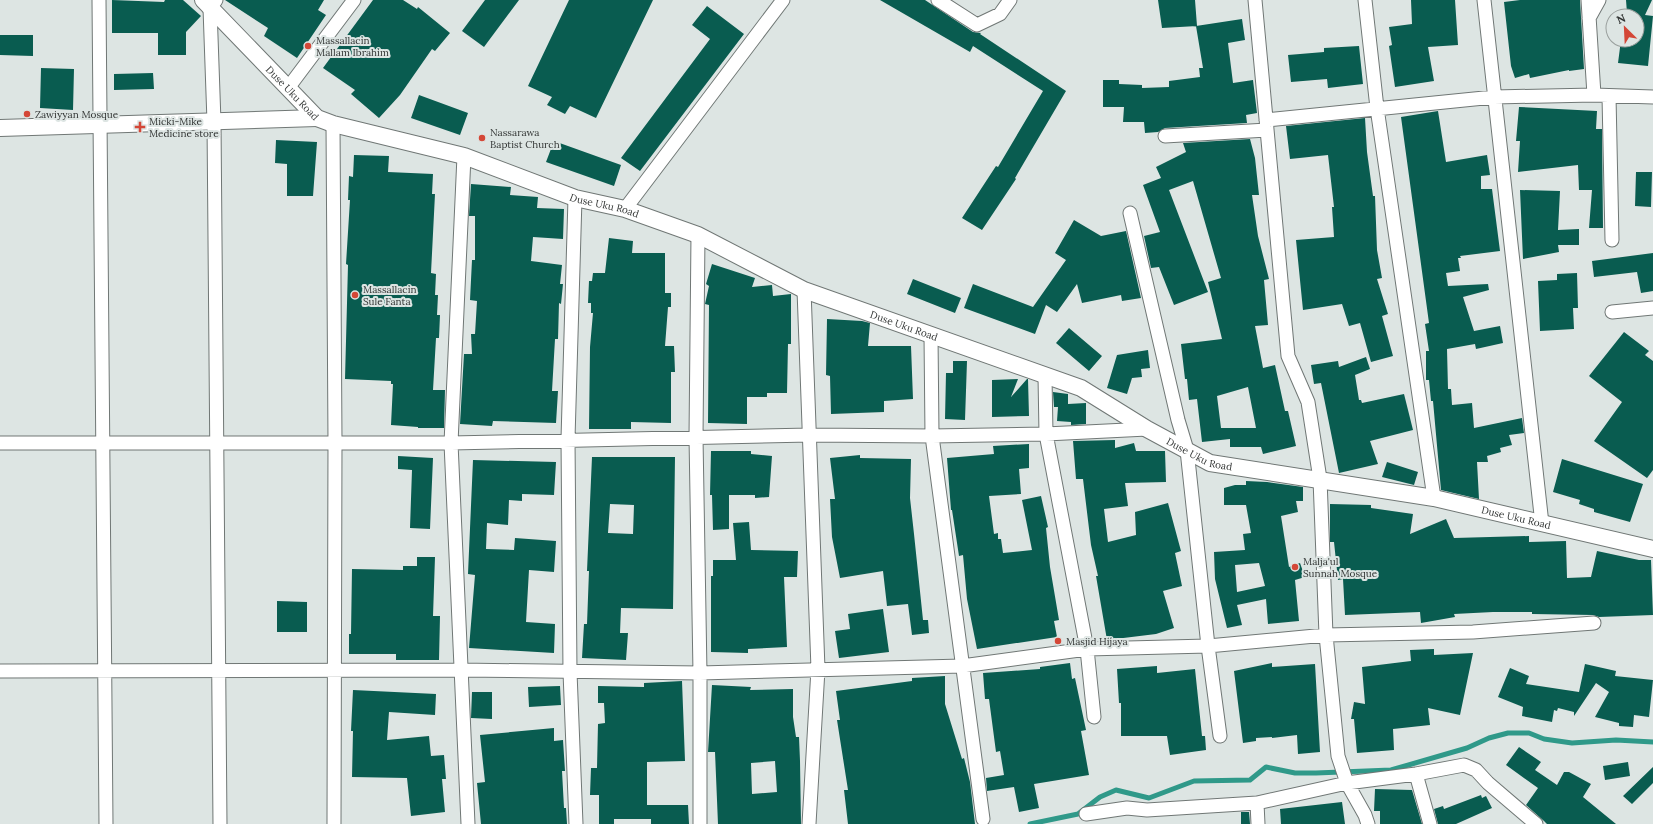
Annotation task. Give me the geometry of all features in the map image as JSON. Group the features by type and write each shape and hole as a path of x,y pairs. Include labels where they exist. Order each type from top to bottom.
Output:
{"street":[{"path":"99,0 106,824"},
{"path":"288,88 354,0"},
{"path":"625,209 783,0"},
{"path":"938,0 977,25 1000,14 1010,0"},
{"path":"1255,0 1288,356 1308,402 1320,479 1326,635 1338,756 1347,783 1365,815 1368,824"},
{"path":"1365,0 1377,108 1434,498"},
{"path":"1484,0 1542,524"},
{"path":"1588,0 1594,94"},
{"path":"1589,18 1599,0"},
{"path":"210,3 214,122 220,824"},
{"name":"Duse Uku Road","path":"210,3 317,118 333,124 464,156 575,198 625,209 698,235 804,290 1081,388 1148,429 1210,463 1434,498 1653,549"},
{"path":"1165,136 1266,125 1377,108 1494,96 1594,94 1609,96 1653,97"},
{"path":"1609,96 1612,240"},
{"path":"0,128 317,118"},
{"path":"333,124 335,441 334,824"},
{"path":"464,156 451,443 468,824"},
{"path":"575,198 568,439 570,672 576,824"},
{"path":"1130,214 1178,420 1187,450 1208,646 1220,736"},
{"path":"698,235 696,437 700,673 700,824"},
{"path":"804,290 818,669 809,824"},
{"path":"1612,312 1653,308"},
{"path":"931,335 932,436 983,819"},
{"path":"1045,376 1046,434 1087,649 1094,717"},
{"path":"0,443 216,443 335,441 451,443 810,434 932,436 1046,434 1148,429"},
{"path":"0,671 219,672 460,670 700,673 962,666 1087,649 1208,646 1326,635 1473,632 1594,623"},
{"path":"1086,814 1127,808 1148,810 1257,803 1347,783 1416,774 1464,764 1476,770 1488,783 1536,824"},
{"path":"1416,774 1430,824"},
{"path":"1257,803 1258,824"}],"building":[{"path":"112,0 164,2 165,0 183,0 201,16 186,32 186,55 158,55 158,33 112,33"},
{"path":"225,0 324,0 318,10 326,15 297,58 264,36 268,28"},
{"path":"373,0 403,0 417,9 418,7 450,33 435,51 432,49 400,95 379,118 351,94 355,90 323,68"},
{"path":"485,0 519,0 484,47 462,31"},
{"path":"569,0 653,0 596,118 570,106 565,114 547,105 552,97 528,86"},
{"path":"880,0 925,0 973,32 981,33 980,34 1066,91 1015,178 1016,179 982,230 962,218 996,166 998,167 1043,91 973,46 970,52"},
{"path":"1158,0 1195,0 1197,26 1162,28"},
{"path":"1411,0 1455,0 1458,45 1428,47 1434,81 1395,87 1389,46 1392,45 1389,27 1412,24"},
{"path":"1520,0 1580,0 1584,69 1569,70 1530,78 1529,74 1515,78 1511,66 1504,2"},
{"path":"1626,0 1652,0 1645,15 1645,8 1627,8"},
{"path":"707,6 744,34 640,171 621,158 710,39 692,25"},
{"path":"1645,15 1653,16 1648,66 1618,63 1620,48 1645,48"},
{"path":"1242,19 1245,40 1228,43 1233,83 1253,80 1257,113 1246,115 1247,123 1165,128 1158,132 1145,133 1144,122 1123,122 1124,107 1103,107 1103,80 1119,80 1119,84 1142,85 1142,88 1169,87 1169,81 1200,77 1199,68 1203,68 1196,26"},
{"path":"0,35 33,35 33,56 0,55"},
{"path":"1359,46 1363,84 1328,88 1327,79 1291,82 1288,55 1324,52 1324,48"},
{"path":"41,68 74,69 73,110 40,108"},
{"path":"153,73 154,89 114,90 114,74"},
{"path":"419,95 468,113 460,135 411,118"},
{"path":"1519,107 1597,111 1596,129 1602,129 1603,228 1589,228 1592,190 1579,190 1578,165 1518,172 1520,141 1516,141"},
{"path":"1438,111 1446,162 1487,155 1490,175 1481,176 1481,189 1492,189 1500,251 1460,256 1461,258 1458,258 1460,271 1446,273 1448,286 1488,284 1489,290 1463,297 1474,331 1500,326 1503,343 1476,349 1475,344 1447,349 1448,389 1451,389 1452,405 1472,403 1474,428 1522,418 1524,433 1509,435 1512,445 1500,448 1501,452 1487,456 1488,462 1477,462 1479,499 1441,490 1433,401 1431,401 1429,380 1426,380 1426,351 1429,351 1425,324 1429,323 1401,117"},
{"path":"1365,118 1367,152 1373,196 1375,196 1377,250 1382,278 1377,279 1388,314 1382,316 1393,356 1371,362 1360,323 1349,326 1342,304 1303,310 1296,240 1334,237 1332,207 1334,207 1328,155 1290,159 1286,126"},
{"path":"1250,139 1255,158 1259,195 1252,195 1258,236 1269,279 1264,280 1268,325 1255,326 1263,368 1275,365 1285,411 1288,411 1296,446 1263,454 1261,447 1230,447 1230,439 1202,442 1197,399 1189,400 1181,344 1222,339 1208,282 1221,278 1193,181 1169,190 1208,292 1174,305 1159,267 1151,268 1144,236 1160,232 1143,185 1161,178 1156,167 1186,152 1183,143","holes":["1248,387 1256,428 1221,428 1217,396"]},
{"path":"276,140 317,142 313,196 287,196 287,164 275,163"},
{"path":"554,141 621,165 614,186 546,162"},
{"path":"354,155 389,156 388,172 433,174 432,194 435,194 431,273 436,274 435,295 438,295 437,315 440,315 439,338 436,338 433,390 445,390 444,428 418,428 391,425 393,384 391,384 391,381 345,379 348,265 346,264 350,200 348,200 349,176 353,177"},
{"path":"1636,172 1652,172 1651,207 1635,206"},
{"path":"471,184 511,187 510,195 538,197 537,208 564,209 563,239 533,237 531,261 562,265 560,284 563,284 561,304 559,303 558,339 555,339 552,391 558,391 556,423 493,421 492,426 460,424 464,354 472,354 471,334 475,334 477,301 470,300 472,260 475,260 475,216 469,216"},
{"path":"1520,190 1560,191 1558,230 1579,229 1579,245 1558,245 1559,252 1523,259"},
{"path":"1074,220 1101,236 1126,231 1141,298 1122,301 1121,295 1082,303 1077,284 1057,312 1046,305 1035,334 964,308 973,284 1033,307 1066,260 1055,253"},
{"path":"609,238 633,241 632,253 665,253 665,293 671,293 671,307 668,307 665,346 674,346 675,372 671,372 671,423 631,422 631,429 589,429 590,347 593,313 591,313 591,303 588,303 589,281 592,281 593,273 605,273"},
{"path":"1653,253 1653,291 1641,293 1637,272 1594,277 1592,261"},
{"path":"712,264 755,278 752,287 772,285 773,296 791,294 791,344 788,344 787,393 767,393 767,397 747,397 747,424 708,423 709,305 705,304 709,286 706,284"},
{"path":"1577,273 1578,308 1573,308 1574,329 1540,331 1538,281 1557,280 1557,274"},
{"path":"913,279 961,298 955,313 907,294"},
{"path":"827,319 862,321 870,323 868,346 911,346 913,399 884,401 884,412 831,414 830,376 826,375"},
{"path":"1069,328 1102,356 1089,371 1056,343"},
{"path":"1624,332 1649,351 1645,355 1653,361 1653,470 1647,478 1594,441 1622,402 1589,376"},
{"path":"1148,350 1150,368 1141,369 1142,377 1132,378 1127,394 1107,388 1117,355"},
{"path":"1366,357 1370,369 1355,375 1359,400 1361,400 1362,403 1404,394 1413,430 1370,441 1378,464 1339,473 1321,383 1314,384 1311,365 1338,361 1339,367"},
{"path":"953,361 967,361 965,420 945,419 946,373 953,373"},
{"path":"1018,379 1011,397 1028,379 1029,416 992,417 992,380"},
{"path":"1053,392 1068,394 1068,404 1086,403 1086,424 1071,425 1071,422 1057,421 1058,407 1054,407"},
{"path":"1115,440 1115,448 1134,443 1136,451 1165,451 1166,482 1125,483 1128,506 1104,509 1108,542 1136,535 1135,512 1168,503 1181,551 1175,553 1182,586 1163,591 1174,628 1156,634 1107,640 1096,576 1098,576 1091,545 1083,479 1076,479 1073,441"},
{"path":"1029,444 1029,468 1019,469 1021,494 989,496 994,534 998,533 998,539 1001,539 1003,553 1032,550 1022,500 1041,496 1048,527 1046,528 1050,567 1059,620 1054,621 1057,637 977,649 967,599 963,555 959,556 951,510 947,458 994,454 993,446"},
{"path":"711,451 751,451 751,454 772,456 769,497 755,498 755,495 729,495 729,529 713,530 712,495 710,495"},
{"path":"860,455 860,458 911,459 910,498 923,620 928,620 929,633 912,635 908,604 887,606 883,571 840,578 832,537 830,499 835,499 830,458"},
{"path":"398,456 433,458 430,529 410,528 412,470 398,469"},
{"path":"592,457 675,457 673,609 621,608 620,633 628,633 626,660 582,658 584,624 587,624 589,571 587,571","holes":["610,504 634,505 633,534 608,533"]},
{"path":"1562,459 1643,484 1630,522 1594,512 1594,509 1579,504 1580,500 1553,492"},
{"path":"473,460 556,462 554,495 522,494 522,501 509,500 508,525 487,523 486,549 514,550 515,538 556,541 554,572 529,570 526,622 555,624 554,653 469,648 475,575 468,574"},
{"path":"1387,462 1418,472 1414,485 1382,477"},
{"path":"1246,481 1267,482 1303,487 1303,501 1296,501 1298,512 1281,516 1289,567 1300,563 1305,577 1295,580 1299,621 1268,624 1266,599 1237,605 1242,625 1227,628 1215,579 1214,552 1245,550 1243,534 1251,533 1246,505 1224,505 1224,488 1235,485 1246,485","holes":["1259,563 1265,586 1237,592 1235,565"]},
{"path":"1330,504 1371,505 1371,508 1413,514 1410,534 1446,519 1454,538 1529,536 1529,542 1566,541 1567,578 1591,577 1597,551 1639,560 1651,560 1653,615 1599,617 1593,615 1532,614 1532,612 1493,612 1454,614 1455,617 1421,623 1420,612 1345,615 1343,579 1338,580 1334,542 1330,542"},
{"path":"749,522 751,550 798,551 797,577 784,577 787,647 748,649 748,653 711,652 711,576 713,576 713,560 736,560 733,523"},
{"path":"417,557 435,557 433,616 440,616 439,660 396,660 396,654 349,654 349,634 351,634 352,569 403,570 403,566 417,566"},
{"path":"277,601 307,602 307,632 277,632"},
{"path":"883,609 889,652 839,658 835,631 850,629 848,614"},
{"path":"1434,649 1434,655 1473,653 1460,715 1428,708 1430,725 1393,729 1394,750 1357,753 1354,719 1351,719 1354,702 1365,704 1362,667 1411,661 1410,650"},
{"path":"1070,663 1072,679 1075,678 1086,730 1081,731 1089,775 1034,784 1039,808 1019,812 1014,787 987,791 986,778 1004,775 1000,751 996,752 989,699 985,699 983,673 1040,669 1040,667"},
{"path":"1272,663 1272,667 1315,664 1320,752 1298,754 1297,735 1256,738 1256,741 1243,743 1234,671"},
{"path":"1585,664 1616,671 1615,676 1653,680 1649,717 1634,715 1633,727 1619,726 1619,723 1595,717 1609,692 1596,683 1574,716 1574,712 1558,708 1557,711 1554,710 1552,722 1522,716 1523,707 1498,697 1510,668 1529,676 1526,684 1579,692"},
{"path":"1157,666 1157,673 1195,669 1202,736 1205,736 1206,750 1170,755 1167,736 1121,736 1121,703 1119,703 1117,669"},
{"path":"945,676 945,704 962,759 964,758 970,782 975,824 848,824 844,790 848,790 837,720 840,720 836,691 912,681 912,678"},
{"path":"682,681 685,761 647,762 647,805 688,805 689,824 651,824 651,819 614,819 614,824 599,824 599,795 590,795 591,768 597,768 598,724 605,723 604,703 598,703 598,686 644,687 644,683"},
{"path":"712,685 751,687 750,690 793,689 793,717 796,737 799,737 801,824 718,824 715,752 708,752","holes":["775,761 777,792 752,794 751,763"]},
{"path":"560,686 561,705 529,707 528,687"},
{"path":"353,690 436,694 435,715 389,712 387,740 429,736 431,756 444,755 446,779 442,779 445,812 411,816 407,778 352,777 353,731 351,731"},
{"path":"472,692 492,692 492,719 471,718"},
{"path":"554,728 554,741 563,740 565,771 562,771 564,808 566,808 567,824 481,824 477,783 485,782 480,735"},
{"path":"1519,747 1541,762 1535,770 1557,785 1564,772 1569,772 1591,784 1583,797 1616,824 1547,824 1526,805 1538,788 1506,765"},
{"path":"1628,762 1630,776 1605,780 1603,766"},
{"path":"1653,767 1653,783 1632,804 1623,796"},
{"path":"1375,789 1412,790 1422,824 1380,824 1380,811 1374,811"},
{"path":"1481,795 1482,798 1486,796 1492,808 1456,824 1438,824 1434,809 1443,806 1444,809"},
{"path":"1342,802 1345,824 1281,824 1280,809"},
{"path":"1241,812 1249,812 1250,824 1241,824"}],"waterway":[{"path":"1030,824 1078,814 1100,797 1116,790 1149,798 1194,781 1250,780 1266,767 1295,773 1391,770 1467,748 1489,738 1508,733 1529,733 1544,739 1572,743 1616,740 1653,742"}],"place":[{"name":"Massallacin Mallam Ibrahim","path":"308,46"},
{"name":"Zawiyyan Mosque","path":"27,114"},
{"name":"Micki-Mike Medicine store","path":"140,127"},
{"name":"Nassarawa Baptist Church","path":"482,138"},
{"name":"Massallacin Sule Fanta","path":"355,295"},
{"name":"Malja'ul Sunnah Mosque","path":"1295,567"},
{"name":"Masjid Hijaya","path":"1058,641"}]}
